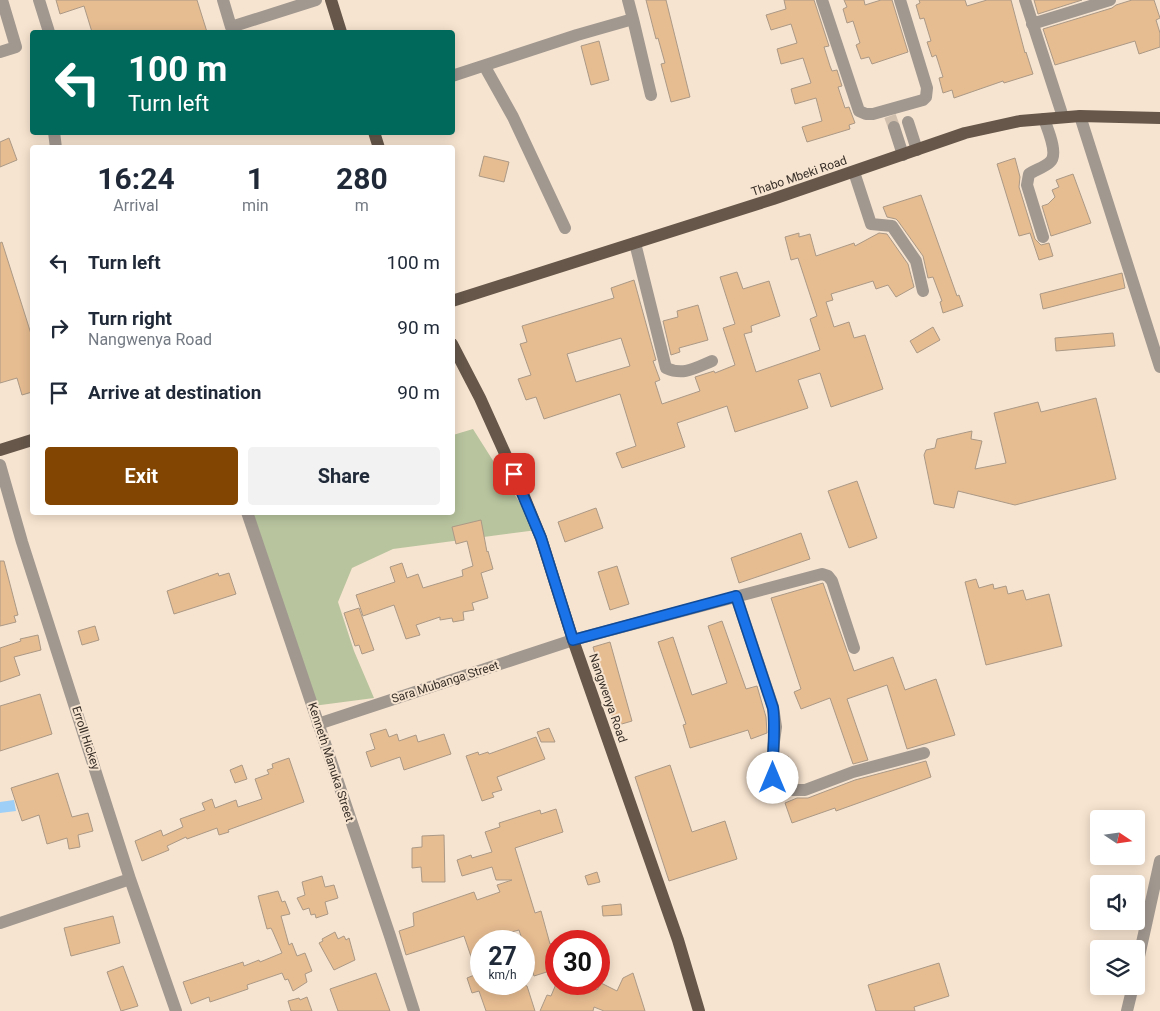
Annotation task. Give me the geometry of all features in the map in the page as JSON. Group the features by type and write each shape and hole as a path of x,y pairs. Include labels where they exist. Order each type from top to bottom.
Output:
{"main road":[{"path":"331,0 341,30"},
{"name":"Thabo Mbeki Road","path":"455,300 854,172 966,133 1020,121 1063,117 1160,118"},
{"name":"Nangwenya Road","path":"455,350 480,398 522,489 541,538 573,640 678,940 699,1011"},
{"path":"0,450 30,441"}],"street":[{"path":"0,52 16,46 2,0"},
{"path":"40,0 48,30"},
{"path":"223,0 232,30 316,0"},
{"path":"628,0 651,95"},
{"path":"822,0 859,111 891,118 906,113 923,100 927,94 927,88 900,0"},
{"path":"1024,0 1063,117"},
{"path":"1032,24 1110,0"},
{"path":"455,75 485,67 577,35 633,19"},
{"path":"485,67 513,117 565,228"},
{"path":"906,113 917,150"},
{"path":"1080,116 1160,368"},
{"path":"891,118 903,155"},
{"path":"1043,237 1027,185 1029,174 1051,161 1053,157 1054,150 1044,119"},
{"path":"854,172 871,224 892,226 916,262 924,291"},
{"path":"635,243 666,368 683,372 712,361"},
{"name":"Erroll Hickey","path":"0,465 22,542 130,879 176,1011"},
{"name":"Kenneth Manuka Street","path":"248,515 414,1011"},
{"name":"Sara Mubanga Street","path":"318,724 573,640 814,575 822,574 828,576 832,581 854,648"},
{"path":"736,596 773,708 776,727 772,749 773,778 776,783 789,790 805,790 853,772 924,753"},
{"path":"1143,940 1160,861"},
{"path":"0,923 130,879"},
{"path":"1127,1011 1131,995"}],"green space":[{"path":"473,429 537,530 393,549 352,568 338,602 354,651 374,698 313,706 251,515 455,515 455,434"}],"water":[{"path":"14,800 16,811 0,813 0,802"}],"building":[{"path":"56,0 197,0 206,30 91,30 84,6 60,14"},
{"path":"646,0 666,0 690,97 671,102 661,64 665,63 658,38 656,39"},
{"path":"784,0 814,0 829,46 824,47 830,66 832,71 837,70 842,86 838,87 845,108 849,107 855,123 849,125 850,129 807,142 802,127 822,121 816,98 795,104 791,89 811,83 803,58 781,64 777,49 797,43 791,24 771,30 766,15 786,9"},
{"path":"844,0 864,0 865,5 881,0 892,0 908,52 872,64 869,57 861,59 856,45 860,43 853,21 847,23 843,9 847,7"},
{"path":"919,0 965,0 967,6 987,0 1011,0 1025,53 1033,74 1004,83 1003,81 954,98 952,90 943,93 939,78 943,77 936,55 932,57 927,42 931,41 924,18 920,19 916,5 920,3"},
{"path":"1034,0 1082,0 1038,14"},
{"path":"1132,0 1154,0 1160,18 1156,20 1160,33 1160,47 1139,54 1135,41 1055,65 1043,29"},
{"path":"599,41 609,80 591,85 581,46"},
{"path":"9,138 17,160 0,167 0,142"},
{"path":"484,156 509,162 504,182 479,176"},
{"path":"1015,158 1020,177 1019,187 1035,239 1041,245 1049,243 1053,256 1039,260 1030,233 1019,236 997,164"},
{"path":"1073,174 1091,223 1051,236 1042,206 1048,204 1055,197 1052,190 1059,187 1056,180"},
{"path":"921,195 957,296 959,295 963,306 943,313 940,302 942,301 933,277 928,278 923,256 898,221 887,217 883,207"},
{"path":"799,233 799,237 810,234 816,256 854,243 855,246 879,233 887,234 908,264 914,287 896,297 888,285 876,289 873,281 831,294 833,300 826,302 834,327 849,322 854,338 865,335 883,389 831,407 820,373 798,380 808,408 735,432 727,406 677,423 685,447 622,468 616,453 636,446 620,394 544,419 536,397 526,400 518,379 531,375 520,344 527,342 522,326 614,298 611,288 634,280 656,360 653,361 660,380 655,382 662,404 700,391 695,377 714,371 715,373 735,365 723,328 735,324 720,277 737,272 743,289 769,281 780,316 751,326 752,332 744,334 756,372 820,350 810,319 817,316 798,258 791,260 785,237","holes":["621,338 630,366 576,382 567,354"]},
{"path":"2,242 30,331 30,393 22,395 17,378 0,383 0,243"},
{"path":"1122,273 1125,288 1043,309 1040,294"},
{"path":"698,305 708,340 679,348 680,352 671,355 663,321 678,317 677,311"},
{"path":"933,327 940,340 917,353 910,341"},
{"path":"1113,333 1115,346 1056,351 1055,338"},
{"path":"1096,398 1116,479 1015,505 958,491 954,508 934,504 924,455 926,450 935,448 937,439 972,431 971,439 982,441 975,469 1006,463 994,413 1038,402 1041,412"},
{"path":"857,481 877,538 849,548 828,491"},
{"path":"596,508 603,528 565,542 558,522"},
{"path":"481,520 487,552 493,569 481,573 488,598 472,603 474,610 463,612 464,620 453,622 452,618 440,620 440,617 416,625 420,635 406,639 394,605 363,616 356,595 395,582 390,567 402,563 407,578 418,574 423,588 463,576 462,570 473,566 467,541 456,544 452,527"},
{"path":"801,533 810,559 739,583 731,558"},
{"path":"0,561 4,561 18,615 14,616 16,622 0,626"},
{"path":"617,566 629,604 610,610 598,572"},
{"path":"218,573 219,576 229,573 236,594 174,614 167,591"},
{"path":"976,579 979,588 993,584 994,589 1006,586 1008,594 1023,590 1026,600 1049,594 1062,646 986,665 965,582"},
{"path":"823,583 854,671 893,657 905,690 936,679 955,735 907,749 887,685 847,699 868,760 853,764 830,698 801,709 794,692 801,689 771,598"},
{"path":"359,608 374,650 362,654 359,645 355,646 344,613"},
{"path":"722,621 746,689 757,686 766,717 767,733 751,739 748,730 690,748 683,725 686,724 658,642 673,637 692,695 727,683 708,626"},
{"path":"95,626 99,640 82,645 78,631"},
{"path":"38,635 41,650 14,657 20,675 0,682 0,648 21,641 20,639"},
{"path":"610,642 632,721 615,726 593,647"},
{"path":"40,694 52,734 0,751 0,706"},
{"path":"549,728 555,742 541,742 537,732"},
{"path":"386,729 389,737 397,734 399,741 416,735 418,742 444,734 451,754 404,770 400,757 371,767 366,752 375,749 370,734"},
{"path":"536,737 545,759 497,777 502,790 492,793 494,797 482,801 466,756 478,752 479,755 488,752 489,754"},
{"path":"788,756 792,774 782,777 781,758"},
{"path":"289,758 304,802 219,835 217,828 187,839 186,837 167,846 169,850 142,861 135,841 161,830 163,836 183,827 180,819 205,810 202,803 212,799 215,808 236,800 238,807 262,799 255,779 269,774 267,770 273,768 272,764"},
{"path":"926,761 931,777 836,811 835,808 792,823 785,803 797,798 808,798 855,780"},
{"path":"242,765 247,779 235,783 230,770"},
{"path":"670,765 692,832 725,821 737,859 669,881 635,777"},
{"path":"58,773 72,817 88,813 93,831 78,835 80,847 69,849 67,838 47,844 39,815 22,821 11,788"},
{"path":"556,809 563,832 515,848 535,913 541,911 546,930 545,972 535,976 535,930 470,930 470,954 464,936 406,955 399,931 414,926 413,913 474,892 477,900 500,892 497,885 512,880 496,880 492,867 462,876 457,860 471,855 472,858 492,852 485,832 500,827 499,823 540,810 541,814"},
{"path":"444,835 445,882 422,882 421,867 412,868 412,848 422,847 422,836"},
{"path":"597,872 600,882 588,885 585,876"},
{"path":"322,876 325,887 334,885 338,898 325,902 328,914 316,918 315,914 311,915 309,908 303,910 297,898 305,895 302,882"},
{"path":"278,891 282,902 285,901 290,914 281,916 289,945 292,943 297,956 305,953 312,971 305,974 307,982 293,991 288,979 285,980 282,973 247,985 248,989 210,1002 209,997 191,1004 183,982 243,962 244,966 259,960 260,962 282,953 271,928 267,929 258,896"},
{"path":"621,904 622,915 603,916 602,906"},
{"path":"113,916 120,943 71,956 64,928"},
{"path":"335,932 338,939 344,936 346,940 349,938 355,960 334,970 319,943 323,941 322,939"},
{"path":"939,963 949,996 914,1007 915,1011 876,1011 868,985"},
{"path":"123,966 138,1006 121,1011 107,972"},
{"path":"376,973 390,1011 338,1011 330,989"},
{"path":"633,973 645,1011 604,1011 594,1007 593,1011 540,1011 547,995 610,995 610,988 617,991 623,978"},
{"path":"480,995 530,995 535,1011 486,1011"},
{"path":"307,997 312,1011 291,1011 288,1001"}],"tunnel":[{"path":"890,116 894,127"}],"route":[{"path":"514,474 522,489 541,538 573,640 736,596 773,708 776,727 772,749 773,778"}]}
